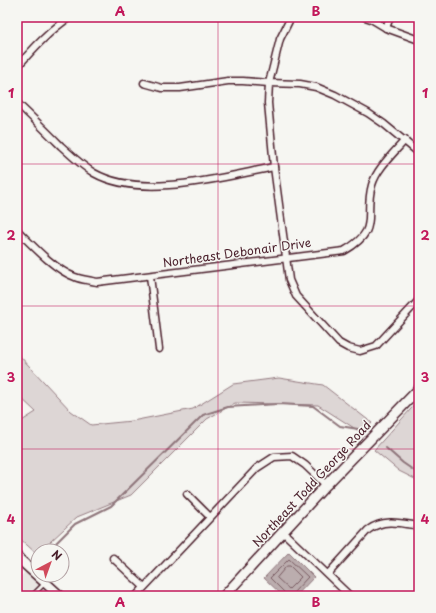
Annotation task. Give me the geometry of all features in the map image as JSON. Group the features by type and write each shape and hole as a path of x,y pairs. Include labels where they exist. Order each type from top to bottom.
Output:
{"main road":[{"name":"Northeast Todd George Road","path":"224,596 326,485 419,389"},
{"path":"17,557 30,569"},
{"path":"46,583 60,596"}],"street":[{"path":"17,67 62,19 70,17"},
{"path":"291,17 280,39 269,83 268,103 274,167 286,257 290,280 296,296 340,343 360,350 376,346 419,300"},
{"path":"365,17 386,28 419,40"},
{"path":"386,28 390,17"},
{"path":"144,84 162,88 180,88 228,81 300,84 322,89 368,113 405,140 419,153"},
{"path":"17,103 80,163 93,173 108,180 124,184 147,186 188,184 274,167"},
{"name":"Northeast Debonair Drive","path":"17,230 39,252 62,270 75,277 97,282 286,257 344,251 356,244 367,231 370,219 372,184 379,171 405,140"},
{"path":"150,276 159,349"},
{"path":"136,596 257,468 274,457 292,456 304,464 326,485"},
{"path":"187,494 210,517"},
{"path":"328,574 368,530 374,526 381,523 391,522 419,526"},
{"path":"283,532 350,596"},
{"path":"114,558 144,587"}],"lane":[{"path":"32,596 44,583"}],"shaded area":[{"path":"17,353 71,411 91,425 132,421 193,409 233,384 279,378 323,385 372,423 362,433 318,405 235,403 207,419 131,495 77,517 49,543 30,543 30,548 17,536 17,424 36,412 19,396 17,381"},
{"path":"419,400 419,481 399,471 374,450"},
{"path":"26,571 30,575 30,583 39,583 53,596 17,596 17,581"}],"water":[{"path":"289,552 314,577 296,596 283,596 264,578"}],"waterway":[{"path":"56,543 75,524 111,506 203,415 228,407 278,404 313,406 340,426 358,429"},
{"path":"386,448 403,463 419,474"},
{"path":"17,592 21,591"}]}
